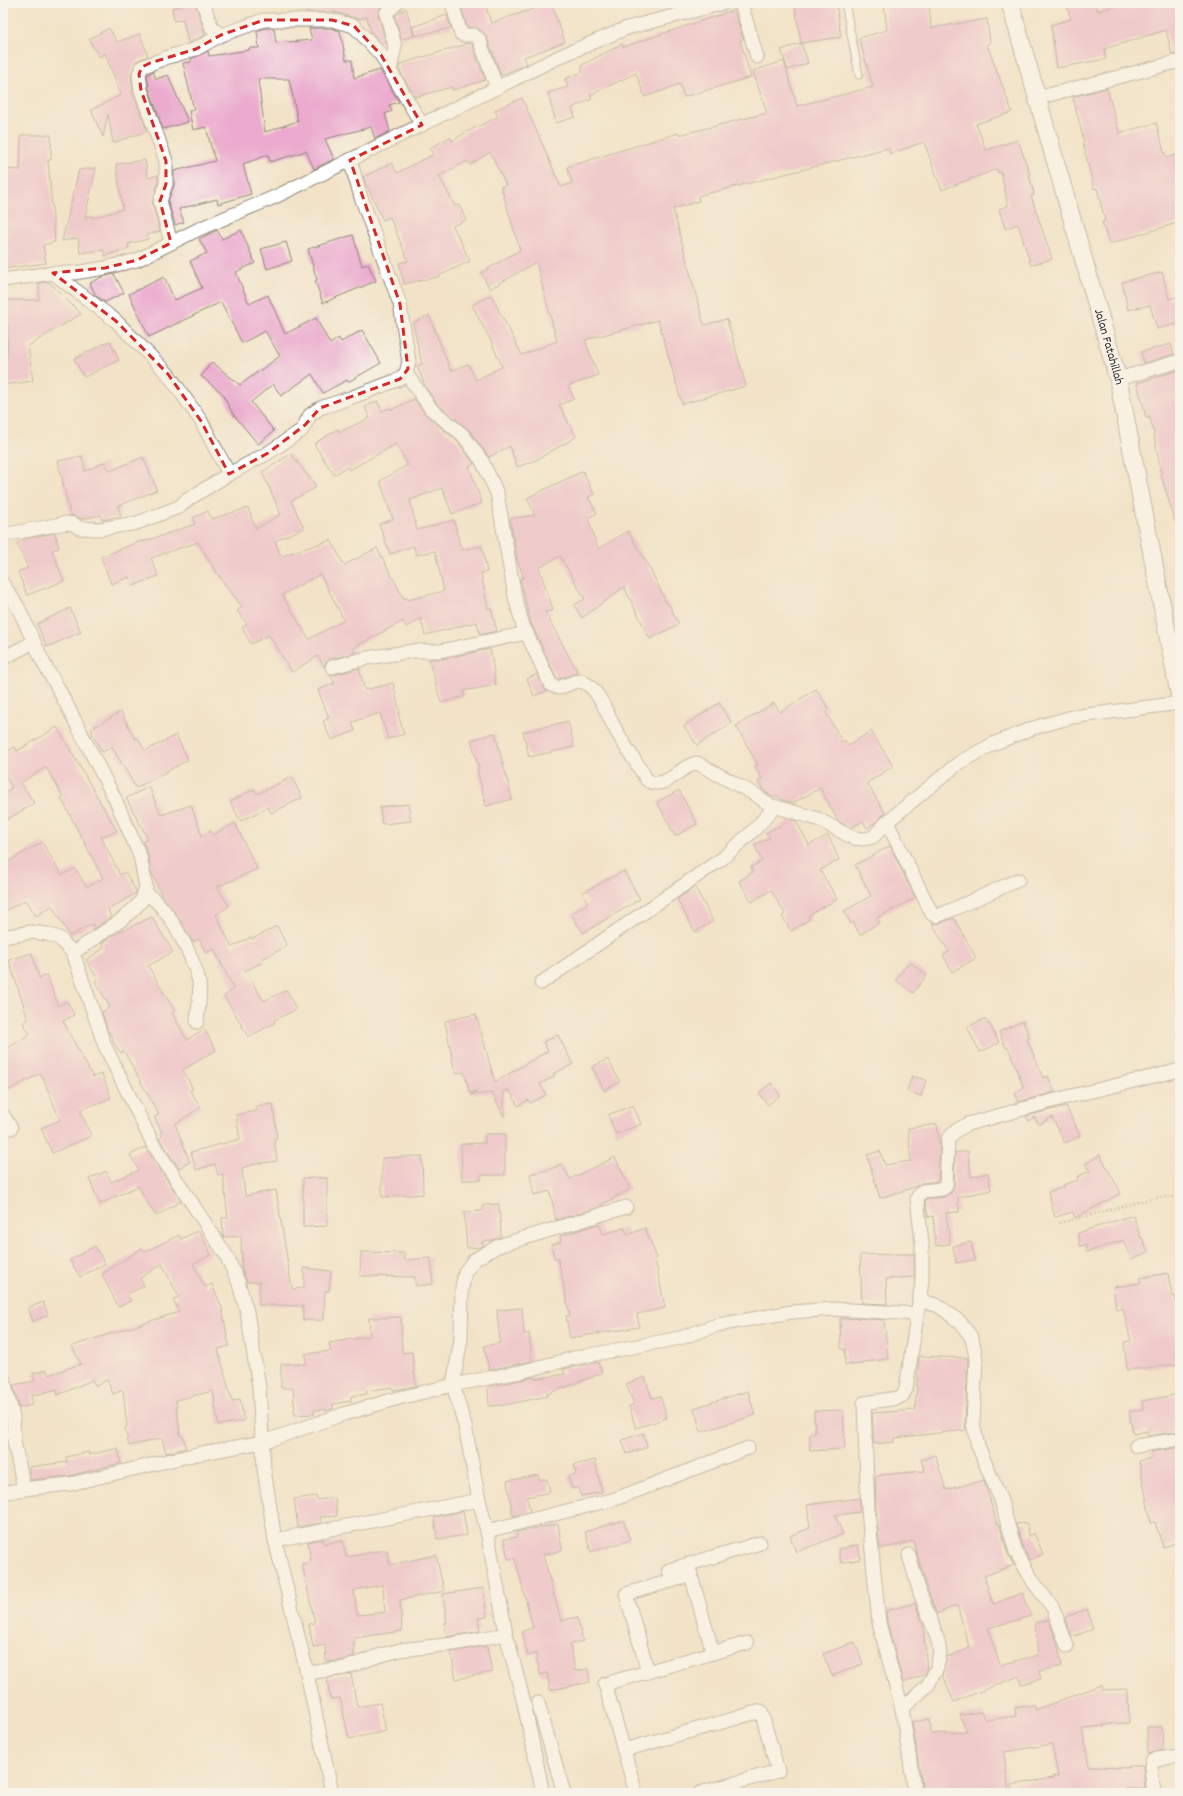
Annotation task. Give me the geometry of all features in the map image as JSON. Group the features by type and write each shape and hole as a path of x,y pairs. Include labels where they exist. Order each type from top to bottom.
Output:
{"street":[{"path":"203,3 212,28 221,35"},
{"path":"390,71 395,46 386,13 396,3"},
{"path":"452,3 461,34 464,36 474,35 479,39 496,88"},
{"path":"3,280 50,273 74,273 105,268 137,260 199,229 277,196 563,55 627,28 724,3"},
{"path":"741,3 757,57"},
{"name":"Jalan Fatahillah","path":"1010,3 1118,379 1174,639 1180,698"},
{"path":"171,243 160,202 166,184 166,160 141,90 139,74 142,66 196,49 221,35 264,20 332,20 354,26 381,56 422,125"},
{"path":"1037,98 1180,62"},
{"path":"3,535 66,523 72,523 79,528 99,529 137,523 179,507 187,500 229,474 268,453 302,430 310,415 320,408 400,378 406,373 409,362 400,304 361,197 350,160"},
{"path":"50,273 116,321 168,374 201,421 229,474"},
{"path":"1118,379 1180,361"},
{"path":"406,373 431,408 463,435 482,461 497,493 515,597 527,633 551,685 559,688 576,682 584,682 598,696 616,731 648,780 660,783 669,779 688,766 697,763 775,807 818,819 853,838 864,839 873,837 886,822 960,762 993,744 1033,728 1072,717 1180,704"},
{"path":"3,584 18,607 34,642 115,799 140,856 146,886 142,900 135,908 120,921 73,953"},
{"path":"332,667 367,658 413,651 440,651 527,633"},
{"path":"3,658 34,642"},
{"path":"541,983 723,858 754,830 775,807"},
{"path":"886,822 932,914 937,916 1018,880"},
{"path":"144,893 159,904 191,957 199,984 197,1022"},
{"path":"3,937 31,932 47,934 59,938 73,953 105,1046 146,1132 166,1167 192,1202 226,1255 238,1281 247,1312 259,1387 264,1469 276,1540 307,1673 332,1793"},
{"path":"914,1793 902,1709 879,1623 868,1510 864,1403 897,1398 904,1394 906,1389 922,1282 922,1243 917,1198 922,1191 943,1189 946,1186 948,1139 957,1130 968,1124 1063,1098 1180,1070"},
{"path":"3,1115 11,1128"},
{"path":"543,1793 523,1699 506,1634 487,1531 479,1500 465,1426 453,1385 461,1339 462,1287 465,1272 474,1260 498,1246 626,1207"},
{"path":"919,1300 939,1306 960,1322 972,1338 976,1358 973,1424 978,1446 1000,1498 1016,1552 1034,1583 1053,1608 1067,1646"},
{"path":"3,1493 70,1484 197,1454 262,1442 344,1414 453,1385 520,1372 594,1353 680,1338 717,1325 792,1312 833,1309 917,1314"},
{"path":"3,1377 13,1417 14,1442 24,1489"},
{"path":"1136,1446 1180,1439"},
{"path":"487,1531 615,1498 748,1448"},
{"path":"276,1540 479,1500"},
{"path":"648,1672 626,1594 672,1581 690,1570 760,1543"},
{"path":"902,1709 928,1685 937,1668 940,1652 937,1637 920,1593 910,1555"},
{"path":"690,1570 713,1653"},
{"path":"307,1673 344,1668 400,1650 453,1644 506,1634"},
{"path":"636,1793 605,1684 747,1643"},
{"path":"538,1703 564,1793"},
{"path":"624,1750 761,1711 778,1771 700,1793"},
{"path":"1154,1793 1151,1767 1152,1761 1180,1756"}],"lane":[{"path":"845,3 859,75"}],"path":[{"path":"1060,1223 1158,1197 1180,1196"}],"highlighted area":[{"path":"264,20 332,20 354,26 381,55 422,125 350,160 400,304 408,369 400,379 320,408 305,425 268,453 229,474 201,421 168,374 116,321 53,273 105,268 137,260 171,243 160,201 166,184 166,161 141,90 139,74 142,67 150,63 196,49 221,35"}],"building":[{"path":"195,3 205,35 188,43 183,19 174,21 172,8"},
{"path":"305,3 379,3 380,8 378,15 386,42 381,43 371,32 367,17 358,19 334,12 307,12"},
{"path":"460,3 485,3 491,23 551,3 565,42 524,57 527,64 501,75 486,36 479,29 467,27"},
{"path":"804,3 836,3 841,37 801,43 795,5"},
{"path":"884,3 929,3 931,28 987,19 990,43 987,44 1012,112 976,124 986,150 1018,140 1028,169 1034,195 1031,196 1052,259 1031,265 1018,224 1005,229 999,209 1008,206 1001,172 998,173 997,169 942,190 924,142 890,154 888,148 698,196 699,201 673,209 704,325 727,319 746,386 682,404 658,320 585,340 598,375 568,386 574,399 559,405 576,437 536,460 517,467 510,446 489,457 469,430 437,404 426,388 417,366 422,364 413,323 429,315 451,371 468,364 476,380 502,367 491,341 472,305 491,295 522,355 557,341 536,262 490,289 481,273 520,250 501,187 506,185 490,152 470,165 467,161 439,176 455,206 459,205 466,220 453,226 470,261 437,277 404,284 399,263 408,261 390,217 383,220 363,177 392,163 397,173 434,154 430,148 450,137 452,141 468,131 498,117 495,110 522,98 561,187 572,183 567,167 678,133 679,135 767,113 753,71 784,61 797,106 873,87 859,38 887,30"},
{"path":"1066,3 1095,3 1098,11 1125,3 1180,3 1180,53 1172,55 1166,30 1104,49 1106,59 1057,68 1051,25 1071,19"},
{"path":"406,8 414,36 401,39 395,16"},
{"path":"734,10 743,39 740,40 751,77 684,97 680,84 645,97 636,73 590,95 592,99 572,108 575,117 556,123 548,93 568,87 565,79 582,72 582,65 622,44 623,47"},
{"path":"447,15 451,28 415,36 412,27"},
{"path":"109,28 117,42 140,34 148,56 136,61 131,75 133,93 147,131 113,143 108,114 103,137 91,110 121,95 105,53 99,57 89,39"},
{"path":"265,28 274,28 276,43 312,40 309,28 331,28 340,31 346,60 352,60 354,78 380,70 399,102 389,105 392,111 385,114 390,131 375,139 371,127 325,139 334,159 314,169 306,151 270,162 268,155 243,164 251,194 218,204 217,199 179,209 184,222 175,225 168,201 174,186 174,171 215,161 206,127 193,130 189,111 194,110 183,63 191,62 191,59 208,51 209,56 249,50 249,48 259,48 257,31","holes":["258,79 289,79 298,121 265,132"]},
{"path":"464,43 472,44 485,80 453,90 452,87 415,97 399,69 400,64 464,45"},
{"path":"801,43 808,63 788,70 781,50"},
{"path":"153,71 156,79 168,75 188,122 163,129 149,88 147,75"},
{"path":"1107,88 1119,133 1156,123 1166,158 1180,154 1180,222 1109,244 1102,222 1105,221 1097,188 1094,189 1073,97"},
{"path":"21,135 51,135 51,160 48,160 55,242 43,245 46,263 3,269 3,169 20,170"},
{"path":"145,160 148,178 158,175 158,183 152,203 160,231 147,235 148,239 128,244 129,248 105,256 104,250 80,253 78,238 62,241 79,170 96,168 85,217 93,216 93,218 123,209 116,164"},
{"path":"217,230 222,239 241,230 255,263 236,272 248,302 251,303 268,295 285,334 316,318 330,344 339,338 341,342 362,330 381,363 348,382 347,380 323,393 312,374 281,396 273,384 251,402 274,431 258,444 233,414 225,397 219,390 201,376 212,362 240,385 280,356 265,331 242,343 221,302 149,337 129,294 164,277 175,300 202,288 190,261 207,253 199,239"},
{"path":"353,235 362,266 368,264 376,281 323,303 315,281 317,280 308,249"},
{"path":"286,242 292,261 267,269 261,249"},
{"path":"1162,272 1169,299 1180,296 1180,323 1157,329 1150,305 1128,310 1122,282"},
{"path":"114,274 124,293 105,302 96,296 90,283 102,277"},
{"path":"49,282 81,314 28,346 33,381 3,385 3,358 7,358 8,326 3,326 3,300 39,300 39,283"},
{"path":"110,341 119,360 84,377 74,359"},
{"path":"1171,344 1174,354 1144,363 1141,352"},
{"path":"1179,370 1180,526 1177,527 1162,478 1153,429 1149,416 1146,417 1137,383"},
{"path":"414,399 426,415 457,441 474,464 469,467 482,503 452,514 442,488 410,500 417,530 454,520 461,550 482,546 487,572 481,573 488,609 491,608 497,631 480,635 477,622 425,635 421,619 406,627 403,621 353,648 355,653 330,659 326,662 324,667 318,656 292,672 269,635 251,644 242,628 247,624 237,611 242,607 217,573 198,542 151,558 158,576 133,586 129,577 111,584 101,557 143,540 143,542 195,524 193,518 208,511 211,519 248,508 256,529 281,514 262,472 291,454 316,486 315,488 291,501 304,528 275,541 281,556 331,540 344,565 377,548 404,599 407,598 408,600 444,591 435,551 416,555 414,546 390,554 379,524 393,519 380,481 408,465 396,444 349,470 347,467 334,475 314,444 338,429 339,432 370,418 365,407 377,401 382,411 390,408 391,410","holes":["320,574 344,620 309,639 282,595"]},
{"path":"82,456 85,471 105,462 110,471 143,457 157,490 118,506 121,516 102,520 101,515 81,519 70,515 58,461"},
{"path":"583,471 594,495 588,497 597,513 588,518 598,549 628,531 679,624 650,639 624,587 582,618 574,605 585,599 560,556 539,568 553,610 545,612 578,673 557,679 531,623 520,579 524,578 517,559 510,519 535,515 527,498"},
{"path":"55,533 59,548 52,550 64,581 27,595 18,572 28,568 17,543 26,539"},
{"path":"70,608 81,632 47,647 37,624"},
{"path":"490,649 496,685 463,691 465,696 441,703 429,659 441,659"},
{"path":"359,668 365,690 393,683 400,713 398,714 404,734 388,739 380,713 352,722 355,731 331,740 323,721 329,718 318,690 335,683 329,674 334,675"},
{"path":"537,674 546,691 534,696 527,679"},
{"path":"816,689 829,709 826,712 842,742 845,740 848,746 871,731 893,766 867,783 885,813 867,828 863,821 851,828 838,821 820,788 793,803 780,799 777,795 773,797 763,790 758,781 762,779 755,766 758,765 736,726 774,703 780,712"},
{"path":"719,703 732,723 697,745 684,726"},
{"path":"121,712 135,739 138,738 145,751 176,735 188,760 136,788 112,747 102,752 92,733 92,728"},
{"path":"568,721 574,747 529,757 523,732"},
{"path":"57,727 117,831 101,837 120,875 125,872 136,891 136,893 108,910 111,917 94,929 92,924 70,936 52,906 36,916 26,900 3,912 3,865 42,842 62,875 75,868 87,887 103,878 61,798 63,797 46,767 21,783 34,803 3,822 3,794 12,788 3,773 3,754 15,747 17,751"},
{"path":"495,733 512,799 486,806 477,769 479,768 471,740"},
{"path":"292,777 302,798 271,813 268,807 241,821 230,802 254,789 257,794"},
{"path":"149,787 161,815 191,805 202,836 211,831 213,835 235,823 257,869 217,887 229,906 216,915 232,947 251,937 252,939 277,926 287,946 262,959 263,962 245,971 264,1001 287,990 296,1010 274,1020 275,1023 248,1037 224,996 234,989 214,949 206,953 199,939 193,942 177,915 161,894 151,871 148,854 143,842 148,839 126,798"},
{"path":"679,790 697,824 675,836 657,802"},
{"path":"408,804 411,821 382,824 380,807"},
{"path":"791,820 796,821 809,845 828,835 839,860 820,870 837,899 808,916 810,919 791,931 782,916 785,914 771,890 752,902 739,881 753,872 751,867 762,861 754,844 770,838 766,833"},
{"path":"890,846 915,898 877,918 880,922 860,935 853,922 851,924 844,911 871,896 855,865"},
{"path":"624,871 640,899 583,933 571,914 588,903 582,893"},
{"path":"695,887 713,921 695,932 677,899"},
{"path":"152,917 173,952 148,966 175,1011 172,1013 187,1040 204,1029 216,1050 183,1070 193,1089 190,1091 201,1107 175,1124 190,1162 179,1168 159,1139 162,1137 162,1132 154,1117 159,1115 124,1051 121,1053 113,1042 113,1038 107,1029 102,1012 110,1007 95,981 98,979 86,960 104,948 102,943 119,932"},
{"path":"954,918 976,958 952,972 943,955 949,952 932,923 940,923"},
{"path":"32,953 39,978 47,975 58,1006 67,1001 74,1015 63,1021 93,1077 102,1074 111,1098 80,1110 91,1136 52,1153 41,1128 60,1120 41,1073 3,1093 3,1051 30,1034 23,1023 28,1019 9,960"},
{"path":"909,962 927,975 913,993 896,980"},
{"path":"476,1014 495,1082 548,1051 543,1042 558,1035 573,1064 553,1074 555,1076 540,1084 546,1095 530,1103 528,1100 518,1106 510,1091 504,1091 504,1117 492,1093 471,1095 479,1090 470,1093 464,1072 455,1073 445,1021"},
{"path":"984,1019 989,1023 999,1043 980,1052 967,1027"},
{"path":"1023,1021 1030,1038 1027,1039 1043,1078 1048,1076 1055,1092 1019,1102 1015,1093 1024,1088 1008,1047 1006,1048 999,1032"},
{"path":"608,1059 620,1082 604,1090 592,1067"},
{"path":"912,1076 926,1080 921,1096 907,1091"},
{"path":"771,1083 780,1095 768,1105 759,1093"},
{"path":"273,1104 277,1138 274,1138 277,1161 255,1164 242,1168 245,1196 276,1190 292,1289 304,1288 304,1268 331,1271 329,1291 325,1291 324,1320 303,1320 303,1306 259,1305 260,1282 247,1282 242,1270 241,1236 223,1237 222,1218 228,1218 223,1174 218,1175 215,1164 196,1170 191,1152 240,1139 236,1115 257,1111 257,1106"},
{"path":"633,1105 641,1124 616,1134 608,1115"},
{"path":"1066,1106 1080,1136 1065,1143 1052,1117 1039,1125 1034,1117 1029,1121 1026,1116"},
{"path":"937,1124 940,1150 938,1181 921,1183 915,1187 880,1198 867,1155 880,1151 885,1165 911,1161 908,1128"},
{"path":"485,1134 505,1134 505,1175 481,1175 481,1180 462,1180 461,1144 485,1143"},
{"path":"145,1147 181,1201 156,1216 138,1186 100,1204 89,1179 106,1171 111,1182 139,1170 130,1155"},
{"path":"968,1151 971,1177 988,1173 991,1190 958,1197 959,1212 946,1213 950,1244 936,1246 933,1216 928,1217 925,1200 944,1197 952,1192 954,1186 955,1153"},
{"path":"1100,1155 1121,1193 1075,1218 1073,1212 1055,1217 1048,1192 1064,1187 1063,1185 1078,1180 1077,1177 1090,1171 1085,1164"},
{"path":"422,1156 423,1194 382,1197 382,1158"},
{"path":"615,1157 630,1189 594,1209 556,1220 550,1191 534,1195 530,1174 551,1169 561,1164 570,1179"},
{"path":"303,1178 327,1178 327,1226 303,1227"},
{"path":"499,1204 501,1237 482,1241 483,1246 480,1247 467,1248 464,1212 483,1211 483,1205"},
{"path":"1133,1215 1141,1238 1148,1252 1131,1259 1123,1240 1087,1252 1086,1245 1080,1246 1078,1233"},
{"path":"599,1224 603,1234 625,1228 627,1235 645,1228 657,1258 655,1259 665,1308 637,1314 639,1327 570,1338 566,1316 570,1316 558,1258 555,1259 551,1245 561,1242 560,1236"},
{"path":"195,1232 200,1232 211,1255 193,1264 205,1287 212,1284 222,1308 229,1346 218,1349 232,1401 240,1399 244,1421 218,1425 213,1391 176,1400 180,1436 183,1436 186,1448 166,1453 162,1438 129,1446 125,1428 127,1427 123,1390 113,1394 107,1380 96,1386 92,1380 58,1395 57,1389 31,1396 33,1405 19,1408 13,1385 35,1381 33,1373 47,1370 48,1375 81,1364 72,1346 179,1312 173,1299 179,1297 162,1264 140,1278 144,1286 127,1294 131,1301 118,1307 102,1274 142,1248 145,1252 179,1235 181,1239"},
{"path":"971,1242 975,1260 956,1263 953,1246"},
{"path":"95,1246 105,1264 80,1277 70,1260"},
{"path":"361,1252 404,1253 404,1260 431,1258 433,1284 416,1286 415,1277 360,1276"},
{"path":"914,1254 914,1277 886,1279 887,1304 862,1303 860,1255"},
{"path":"1168,1273 1172,1296 1175,1296 1180,1318 1180,1364 1127,1370 1124,1342 1131,1341 1123,1308 1116,1309 1113,1287 1141,1283 1139,1278"},
{"path":"43,1302 48,1315 33,1321 28,1308"},
{"path":"522,1308 524,1334 529,1333 532,1361 489,1370 484,1346 500,1343 497,1310"},
{"path":"401,1317 402,1353 412,1352 416,1386 393,1390 392,1387 366,1391 367,1394 351,1396 351,1401 333,1404 333,1409 314,1410 314,1414 295,1415 293,1388 281,1388 281,1364 306,1364 305,1354 331,1351 329,1343 370,1336 369,1318"},
{"path":"858,1318 884,1320 888,1359 863,1362 863,1364 845,1365 845,1349 841,1349 840,1319"},
{"path":"919,1356 968,1358 966,1430 894,1438 894,1442 874,1444 872,1413 915,1410"},
{"path":"598,1362 602,1373 547,1394 548,1396 505,1405 489,1406 488,1387 534,1377 534,1379 565,1374 563,1369"},
{"path":"645,1377 652,1398 660,1396 667,1418 636,1428 629,1406 634,1404 626,1384"},
{"path":"748,1391 755,1415 701,1432 694,1408"},
{"path":"1180,1394 1180,1431 1148,1436 1147,1431 1133,1434 1129,1412 1143,1409 1142,1401"},
{"path":"843,1410 845,1449 810,1451 810,1434 815,1433 814,1411"},
{"path":"643,1433 647,1447 627,1454 622,1440"},
{"path":"1180,1447 1180,1542 1163,1547 1155,1522 1151,1523 1139,1461 1152,1458 1151,1452"},
{"path":"118,1448 121,1463 69,1476 30,1480 29,1467 67,1462 66,1457 89,1452 89,1455"},
{"path":"935,1455 946,1490 984,1480 997,1524 999,1524 1008,1554 1014,1565 984,1576 993,1604 1023,1593 1031,1616 988,1628 1000,1665 1038,1655 1035,1623 1049,1620 1057,1642 1062,1666 1039,1671 1041,1679 1021,1684 1019,1676 954,1702 942,1675 947,1657 968,1649 967,1647 969,1647 957,1605 937,1614 913,1541 880,1549 876,1509 875,1477 925,1471 921,1460"},
{"path":"595,1460 602,1492 581,1496 579,1487 572,1489 568,1476 576,1474 574,1465"},
{"path":"538,1475 539,1480 547,1479 550,1492 527,1497 530,1512 513,1516 507,1481"},
{"path":"316,1496 317,1500 335,1498 337,1516 320,1517 321,1523 298,1527 294,1499"},
{"path":"860,1498 860,1512 835,1515 843,1534 796,1552 790,1536 810,1528 807,1505"},
{"path":"463,1511 467,1535 437,1539 434,1517"},
{"path":"623,1520 630,1540 591,1552 585,1532"},
{"path":"1027,1523 1028,1536 1034,1533 1043,1554 1030,1560 1023,1549 1016,1524"},
{"path":"558,1524 562,1550 543,1555 561,1621 577,1617 583,1641 570,1644 575,1671 588,1669 590,1682 550,1690 547,1673 540,1675 536,1653 528,1656 522,1631 533,1628 515,1558 508,1559 504,1539 517,1537 516,1532"},
{"path":"323,1539 324,1544 343,1541 346,1557 387,1550 390,1565 436,1555 444,1591 400,1600 402,1631 354,1638 354,1656 343,1660 326,1662 325,1645 313,1647 309,1624 315,1623 302,1564 311,1562 308,1542","holes":["383,1585 385,1612 357,1615 354,1590"]},
{"path":"858,1545 861,1559 841,1563 838,1549"},
{"path":"483,1588 487,1617 478,1618 480,1631 446,1637 444,1623 447,1623 443,1594"},
{"path":"915,1603 923,1624 927,1671 925,1674 903,1683 887,1622 886,1611"},
{"path":"1087,1609 1093,1629 1072,1637 1065,1617"},
{"path":"855,1642 863,1664 832,1676 823,1654"},
{"path":"487,1647 492,1672 456,1679 451,1652"},
{"path":"351,1674 357,1707 380,1703 386,1731 349,1739 340,1698 330,1699 327,1678"},
{"path":"1101,1685 1102,1690 1128,1689 1129,1723 1104,1724 1104,1726 1082,1728 1089,1767 1128,1768 1128,1766 1143,1766 1145,1789 1122,1789 1121,1793 1012,1793 1011,1785 1058,1776 1052,1744 1004,1752 1009,1793 923,1793 912,1722 930,1719 931,1734 967,1732 960,1715 982,1712 986,1720 1016,1716 1015,1708 1035,1705 1035,1710"},
{"path":"1147,1727 1162,1727 1163,1750 1148,1754"}]}
